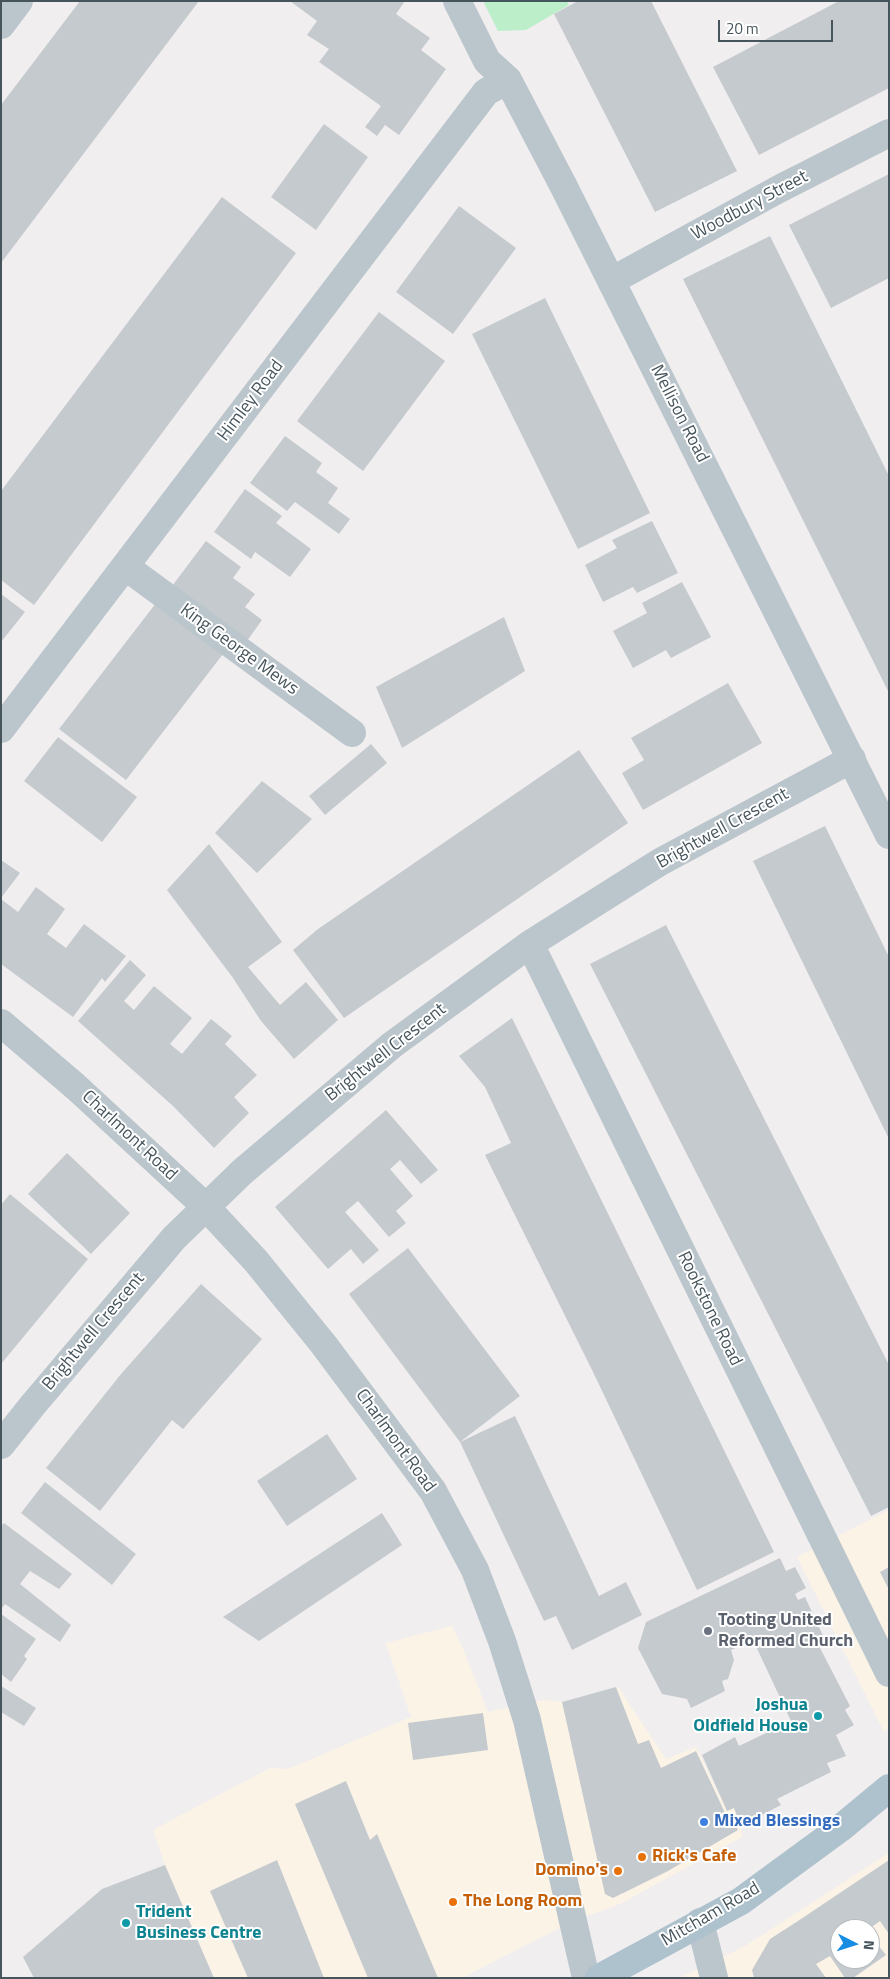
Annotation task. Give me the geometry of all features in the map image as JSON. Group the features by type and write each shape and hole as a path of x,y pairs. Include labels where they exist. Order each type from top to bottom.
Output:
{"main road":[{"name":"Mitcham Road","path":"599,1978 742,1901 842,1827 889,1788"}],"street":[{"path":"1,25 19,1"},
{"name":"Mellison Road","path":"457,1 487,62 508,80 889,835"},
{"name":"Himley Road","path":"1,729 486,92 508,80"},
{"name":"Woodbury Street","path":"611,281 779,189 889,133"},
{"name":"King George Mews","path":"126,567 352,733"},
{"name":"Brightwell Crescent","path":"1,1445 174,1238 242,1172 392,1045 530,944 660,862 852,759"},
{"name":"Rookstone Road","path":"530,944 889,1673"},
{"name":"Charlmont Road","path":"1,1023 76,1086 206,1207 262,1269 324,1345 433,1491 475,1570 502,1641 527,1720 586,1978"},
{"path":"700,1922 714,1978"}],"shaded area":[{"path":"889,1510 889,1727 884,1732 797,1557"},
{"path":"452,1626 488,1712 544,1700 562,1702 618,1687 666,1759 696,1747 727,1811 734,1808 741,1826 742,1837 620,1904 573,1921 462,1978 214,1978 165,1865 153,1830 270,1768 288,1769 411,1717 386,1643"},
{"path":"889,1853 889,1978 679,1978 745,1946"}],"green space":[{"path":"483,1 567,1 569,5 526,30 498,31"}],"building":[{"path":"80,1 199,1 1,263 1,105"},
{"path":"290,1 405,1 396,14 430,38 421,50 446,69 399,135 385,125 377,136 365,127 381,106 319,62 329,49 307,35 317,21"},
{"path":"578,1 651,1 737,171 655,212 554,14"},
{"path":"839,1 889,1 889,88 759,155 713,67"},
{"path":"324,124 368,157 316,230 271,197"},
{"path":"889,174 889,278 831,308 789,225"},
{"path":"222,197 296,253 34,605 1,580 1,491"},
{"path":"459,206 516,248 453,334 396,292"},
{"path":"770,236 889,476 889,693 683,279"},
{"path":"545,298 650,513 578,549 472,334"},
{"path":"379,312 445,361 363,471 297,421"},
{"path":"285,436 322,463 316,472 338,488 328,503 350,519 339,534 295,502 287,511 250,483"},
{"path":"245,489 282,516 276,523 311,549 290,577 255,552 251,559 214,532"},
{"path":"652,521 678,573 637,593 633,587 603,602 585,565 617,548 612,540"},
{"path":"206,541 241,567 233,578 255,594 245,607 262,620 247,641 172,586"},
{"path":"682,582 711,637 671,658 666,650 633,668 613,631 647,613 642,603"},
{"path":"1,594 25,612 1,642"},
{"path":"156,603 223,654 126,780 59,729"},
{"path":"504,617 525,671 402,748 376,687"},
{"path":"728,683 762,743 643,810 622,773 644,760 631,738"},
{"path":"58,737 137,797 102,842 24,781"},
{"path":"371,744 387,763 325,815 309,796"},
{"path":"579,750 628,823 344,1018 293,950 318,929"},
{"path":"262,781 312,819 257,873 215,833"},
{"path":"825,826 889,957 889,1139 753,861"},
{"path":"209,844 282,942 248,967 280,1005 306,982 338,1020 294,1059 261,1021 233,978 167,890"},
{"path":"1,860 20,873 1,898"},
{"path":"36,887 65,909 47,934 66,948 84,924 126,956 105,982 102,978 73,1017 1,964 1,899 18,912"},
{"path":"666,925 889,1365 889,1507 871,1516 590,964"},
{"path":"130,960 146,975 124,1001 134,1010 154,986 192,1018 170,1044 182,1054 211,1019 232,1036 225,1044 257,1075 234,1097 249,1113 214,1148 173,1106 78,1021"},
{"path":"512,1018 774,1552 697,1590 593,1372 485,1155 511,1143 485,1087 459,1056"},
{"path":"386,1110 438,1170 421,1184 400,1160 390,1169 413,1196 396,1211 406,1223 389,1237 358,1201 345,1212 379,1250 363,1264 351,1249 328,1269 275,1207"},
{"path":"67,1153 130,1213 91,1254 28,1194"},
{"path":"10,1194 88,1259 1,1364 1,1205"},
{"path":"408,1248 520,1396 460,1442 349,1294"},
{"path":"201,1284 262,1339 183,1429 172,1420 100,1511 46,1468 121,1374"},
{"path":"515,1416 599,1596 626,1582 642,1615 572,1650 556,1616 544,1621 460,1442"},
{"path":"327,1434 357,1479 287,1526 257,1481"},
{"path":"45,1482 136,1554 112,1585 21,1513"},
{"path":"382,1513 402,1545 259,1641 223,1617"},
{"path":"4,1523 72,1574 59,1589 30,1571 20,1584 71,1625 60,1642 5,1604 1,1609 1,1526"},
{"path":"780,1558 786,1571 795,1567 806,1588 795,1594 798,1600 805,1597 826,1642 819,1646 850,1706 845,1710 854,1725 836,1735 846,1756 827,1763 831,1772 777,1799 781,1805 741,1826 734,1808 727,1811 702,1755 735,1737 739,1746 791,1721 753,1640 731,1650 734,1660 728,1679 722,1681 725,1691 691,1708 687,1699 662,1694 638,1648 646,1622"},
{"path":"889,1567 889,1590 880,1572"},
{"path":"1,1614 36,1639 24,1656 27,1659 11,1682 1,1674"},
{"path":"1,1686 36,1708 24,1726 1,1712"},
{"path":"616,1687 638,1744 649,1740 661,1768 696,1751 727,1817 731,1814 738,1830 668,1871 613,1898 605,1894 562,1702"},
{"path":"483,1713 488,1750 413,1760 408,1723"},
{"path":"346,1781 370,1840 377,1834 438,1978 368,1978 295,1804"},
{"path":"277,1860 324,1978 248,1978 210,1891"},
{"path":"889,1860 889,1934 880,1919 830,1919 830,1956 816,1964 826,1978 754,1978 752,1970 770,1939"},
{"name":"Trident Business Centre","path":"165,1865 214,1978 34,1978 23,1957 102,1889"},
{"path":"880,1948 886,1955 880,1959"},
{"path":"839,1969 866,1969 853,1978 845,1978"}],"place":[{"name":"Tooting United Reformed Church","path":"708,1631"},
{"name":"Joshua Oldfield House","path":"818,1716"},
{"name":"Mixed Blessings","path":"704,1822"},
{"name":"Rick's Cafe","path":"642,1857"},
{"name":"Domino's","path":"618,1871"},
{"name":"The Long Room","path":"453,1902"},
{"name":"Trident Business Centre","path":"126,1923"}]}
